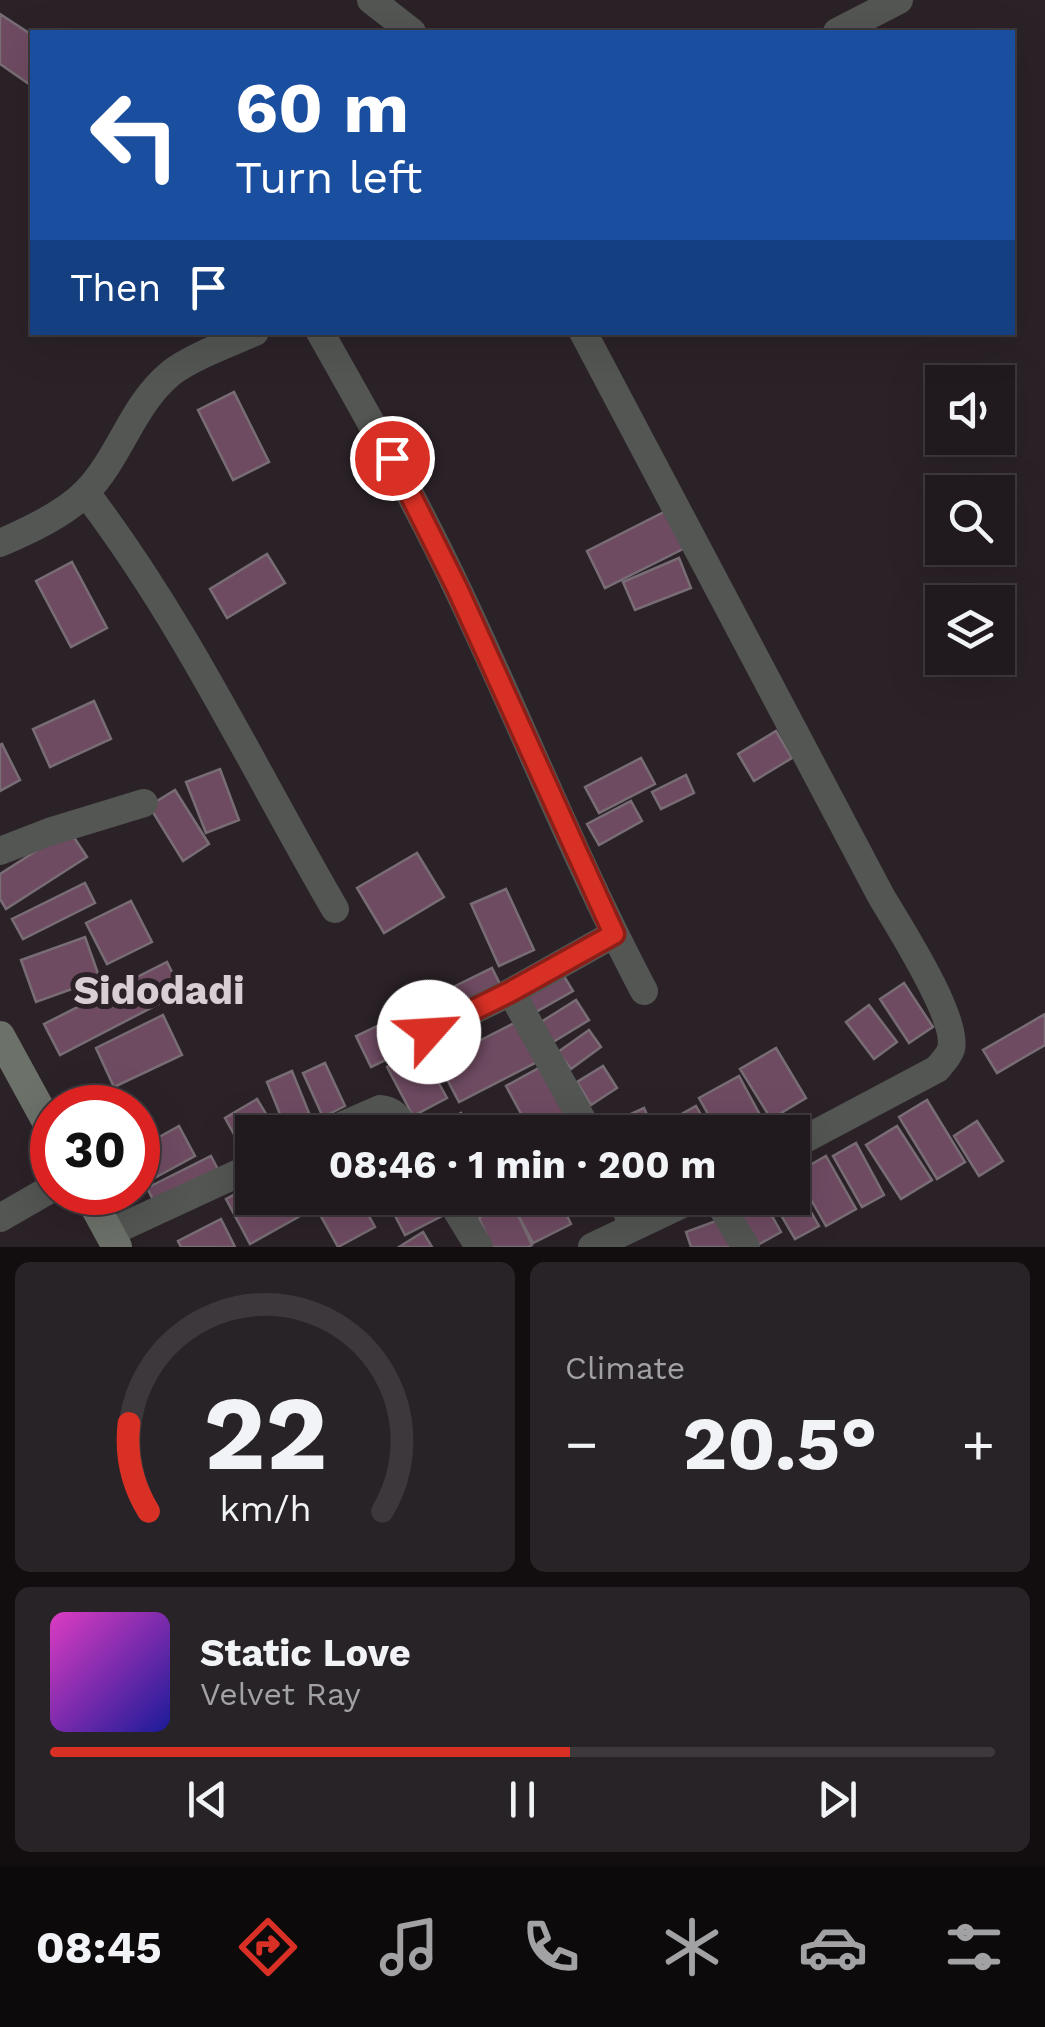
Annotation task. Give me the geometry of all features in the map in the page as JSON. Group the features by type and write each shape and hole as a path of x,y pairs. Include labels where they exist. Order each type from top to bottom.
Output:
{"main road":[{"path":"0,1036 30,1090"},
{"path":"99,1215 113,1240"}],"street":[{"path":"371,0 409,30"},
{"path":"841,30 899,0"},
{"path":"0,543 86,493 132,420 174,371 248,335"},
{"path":"322,335 392,458 457,588 614,934 644,991"},
{"path":"585,335 932,986 950,1028 951,1047 937,1069 810,1136"},
{"path":"86,493 116,533 196,661 336,910"},
{"path":"0,851 144,804"},
{"path":"429,1032 614,934"},
{"path":"510,992 579,1115"},
{"path":"366,1115 380,1109 395,1115"},
{"path":"113,1240 235,1176"},
{"path":"0,1218 30,1201"},
{"path":"459,1215 479,1247"},
{"path":"628,1215 634,1227"},
{"path":"592,1247 659,1215"},
{"path":"726,1215 746,1247"}],"building":[{"path":"0,14 30,34 30,85 0,64"},
{"path":"234,392 269,462 233,480 198,410"},
{"path":"666,511 685,548 605,588 587,551"},
{"path":"267,554 285,583 227,618 210,589"},
{"path":"679,558 691,588 635,610 623,582"},
{"path":"72,562 107,628 71,647 36,581"},
{"path":"94,701 111,739 50,767 33,729"},
{"path":"776,731 792,758 754,781 738,754"},
{"path":"0,745 20,780 0,791"},
{"path":"641,758 655,784 599,813 585,787"},
{"path":"220,769 239,820 206,833 186,782"},
{"path":"686,775 694,793 661,809 652,792"},
{"path":"175,790 209,844 183,861 149,806"},
{"path":"631,801 642,821 599,845 587,824"},
{"path":"69,830 87,857 6,909 0,899 0,874"},
{"path":"417,853 444,897 384,933 357,888"},
{"path":"85,883 95,903 23,939 12,919"},
{"path":"506,889 534,950 499,966 471,904"},
{"path":"131,901 152,942 107,964 86,923"},
{"path":"85,937 100,979 36,1002 21,960"},
{"path":"167,962 182,992 60,1055 44,1024"},
{"path":"492,968 502,988 453,1013 443,992"},
{"path":"562,973 573,991 534,1013 523,995"},
{"path":"904,983 933,1027 909,1043 880,999"},
{"path":"576,1000 589,1020 553,1042 541,1022"},
{"path":"869,1005 897,1042 874,1059 846,1022"},
{"path":"405,1013 419,1044 371,1067 356,1036"},
{"path":"1045,1014 1045,1045 997,1073 983,1050"},
{"path":"163,1015 182,1055 113,1085 96,1048"},
{"path":"520,1020 541,1060 459,1102 438,1062"},
{"path":"589,1030 601,1047 571,1069 558,1052"},
{"path":"776,1048 806,1098 778,1115 769,1115 740,1069"},
{"path":"420,1049 447,1098 412,1115 387,1067"},
{"path":"325,1063 345,1106 322,1115 303,1073"},
{"path":"546,1064 573,1112 522,1115 506,1086"},
{"path":"603,1066 617,1088 591,1105 577,1082"},
{"path":"292,1071 309,1113 280,1115 267,1082"},
{"path":"739,1076 760,1115 708,1115 699,1098"},
{"path":"257,1099 267,1115 235,1115 235,1136 225,1118"},
{"path":"927,1100 965,1162 937,1179 899,1117"},
{"path":"696,1106 701,1115 680,1115"},
{"path":"644,1108 647,1115 629,1115"},
{"path":"977,1121 1003,1161 979,1176 954,1136"},
{"path":"179,1126 195,1156 160,1175 160,1137"},
{"path":"897,1126 932,1180 901,1199 866,1145"},
{"path":"856,1143 884,1195 862,1207 833,1156"},
{"path":"211,1156 222,1177 160,1208 160,1182"},
{"path":"826,1156 856,1209 826,1226 810,1198 810,1165"},
{"path":"235,1194 235,1215 302,1215 250,1244 226,1199"},
{"path":"810,1210 819,1226 795,1239 781,1215 810,1215"},
{"path":"320,1215 368,1215 375,1227 338,1247"},
{"path":"395,1215 444,1215 405,1235"},
{"path":"518,1215 566,1215 571,1224 533,1243"},
{"path":"518,1215 532,1245 492,1247 479,1218"},
{"path":"734,1215 772,1215 781,1232 754,1247"},
{"path":"221,1219 235,1247 181,1247 178,1241"},
{"path":"721,1219 732,1247 691,1247 686,1232"},
{"path":"423,1232 432,1247 399,1247"}],"district":[{"name":"Sidodadi","path":"159,990"}],"route":[{"path":"392,458 457,588 614,934 429,1032"}]}
